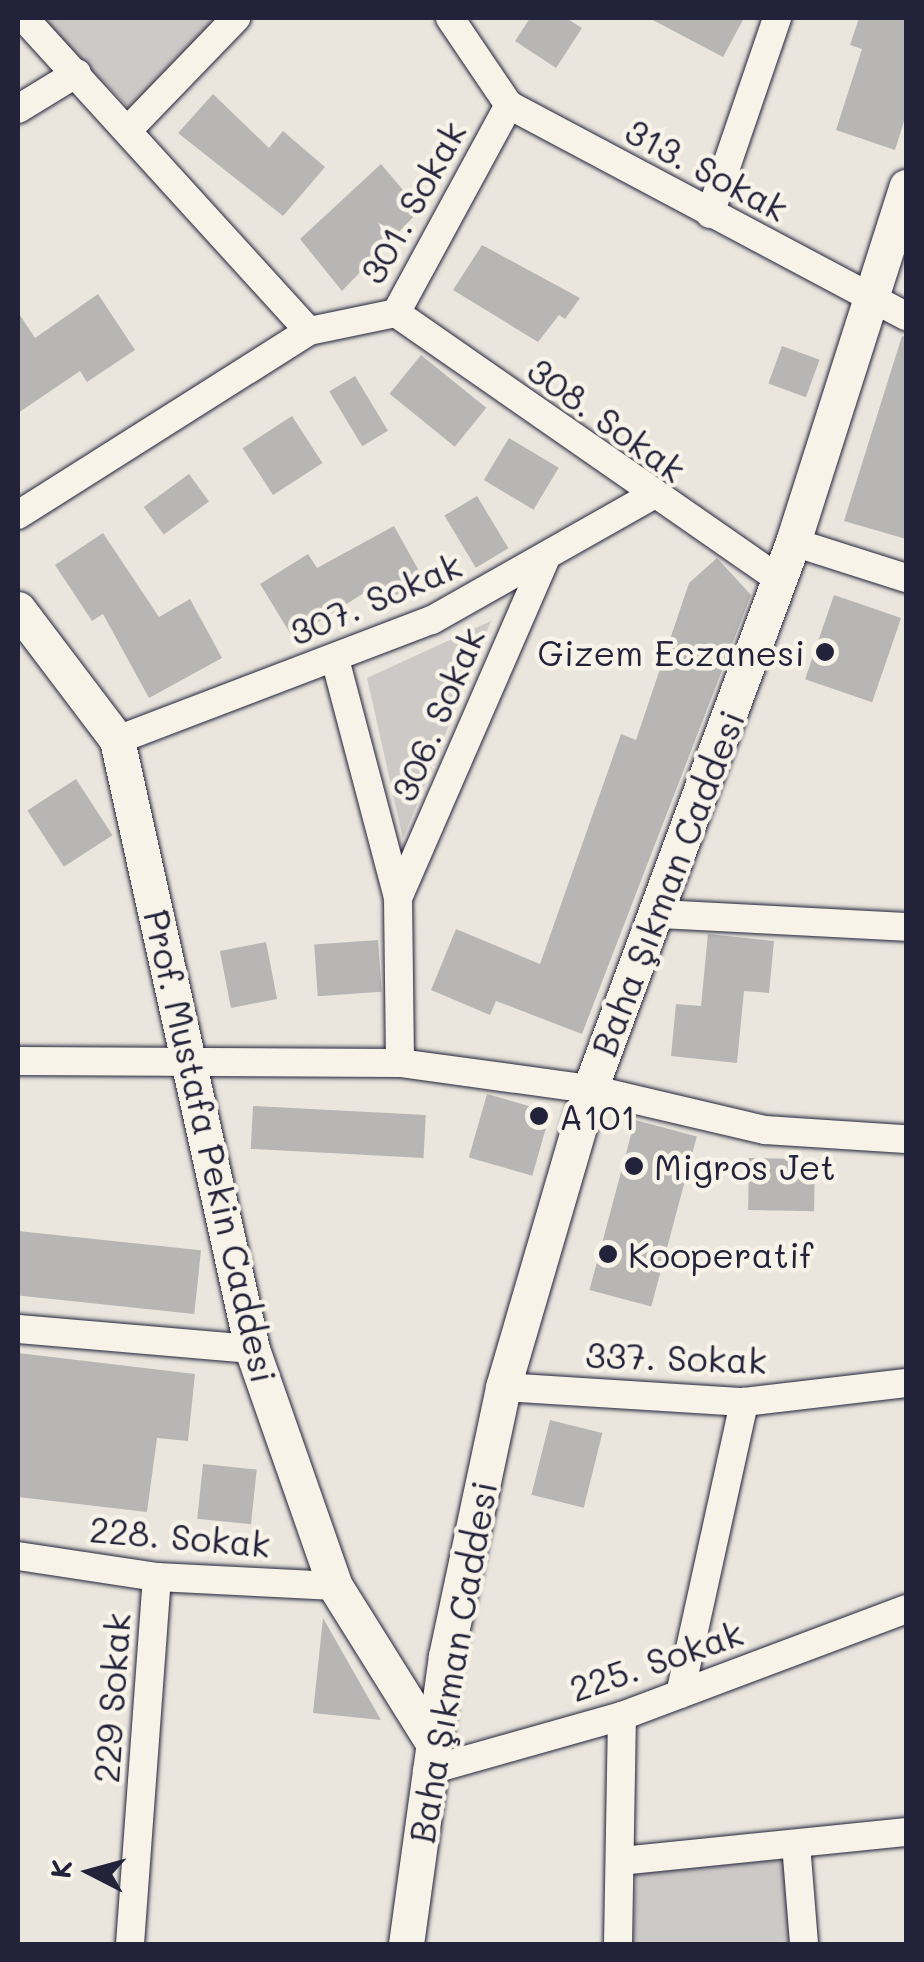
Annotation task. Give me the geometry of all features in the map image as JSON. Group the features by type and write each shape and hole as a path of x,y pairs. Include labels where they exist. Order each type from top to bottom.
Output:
{"main road":[{"name":"Baha Şıkman Caddesi","path":"406,1944 430,1756 503,1387 590,1089 660,914 794,542 906,187"},
{"name":"Prof. Mustafa Pekin Caddesi","path":"18,609 116,740 252,1350 335,1586 430,1756"}],"street":[{"path":"24,18 309,331"},
{"path":"128,130 236,18"},
{"name":"301. Sokak","path":"18,515 309,331 396,313 509,105 450,18"},
{"path":"710,214 777,18"},
{"path":"18,109 77,73"},
{"name":"313. Sokak","path":"509,105 906,316"},
{"name":"308. Sokak","path":"396,313 650,497 780,579"},
{"name":"307. Sokak","path":"116,740 336,659 545,560 650,497"},
{"path":"794,542 906,578"},
{"name":"306. Sokak","path":"398,898 545,560"},
{"path":"336,659 398,898 400,1063"},
{"path":"660,914 906,927"},
{"path":"18,1060 400,1063 590,1089 765,1130 906,1138"},
{"path":"18,1328 252,1350"},
{"name":"337. Sokak","path":"503,1387 744,1402 906,1383"},
{"path":"680,1694 744,1402"},
{"name":"228. Sokak","path":"18,1556 158,1577 335,1586"},
{"name":"229 Sokak","path":"130,1944 158,1577"},
{"name":"225. Sokak","path":"430,1756 622,1716 906,1609"},
{"path":"618,1944 622,1716"},
{"path":"621,1861 906,1832"},
{"path":"796,1844 804,1944"}],"shaded area":[{"path":"39,18 218,18 129,108"},
{"path":"491,621 403,839 367,678"},
{"path":"788,1859 795,1944 633,1944 636,1874"}],"building":[{"path":"530,18 566,18 582,28 556,68 515,41"},
{"path":"649,18 744,18 723,57"},
{"path":"859,18 906,18 906,115 895,150 836,130 862,49 850,45"},
{"path":"213,94 269,148 283,131 325,167 283,216 178,133"},
{"path":"381,164 420,210 342,291 300,239"},
{"path":"482,245 580,298 565,319 559,315 538,342 453,290"},
{"path":"98,294 135,350 87,382 80,371 18,413 18,312 35,338"},
{"path":"902,336 906,337 906,539 844,521"},
{"path":"782,346 820,360 806,397 768,384"},
{"path":"421,355 486,408 455,447 390,394"},
{"path":"355,376 388,431 362,446 329,391"},
{"path":"292,416 322,463 273,495 243,448"},
{"path":"509,438 559,468 533,510 484,480"},
{"path":"189,474 209,502 164,534 144,507"},
{"path":"477,496 508,548 476,568 444,516"},
{"path":"394,526 424,580 375,606 367,591 293,638 260,584 308,554 317,568"},
{"path":"103,533 159,617 190,599 222,658 149,698 103,614 92,621 55,565"},
{"path":"717,558 751,595 582,1034 496,1001 490,1015 431,990 456,929 540,964 621,734 636,740 689,583"},
{"path":"834,595 901,618 872,702 805,679"},
{"path":"76,779 112,835 64,867 27,811"},
{"path":"708,934 774,941 769,993 744,991 737,1063 671,1056 676,1004 701,1006"},
{"path":"378,940 382,992 318,996 314,944"},
{"path":"266,942 277,999 231,1008 220,951"},
{"path":"487,1094 550,1112 532,1176 469,1157"},
{"path":"253,1106 426,1115 424,1158 251,1149"},
{"path":"635,1120 697,1137 651,1307 589,1290"},
{"path":"749,1158 815,1159 814,1211 748,1210"},
{"path":"18,1231 201,1250 194,1314 18,1295"},
{"path":"18,1353 195,1374 188,1441 157,1438 147,1512 18,1497"},
{"path":"550,1420 602,1433 584,1508 531,1495"},
{"path":"203,1464 257,1470 251,1524 197,1519"},
{"path":"323,1618 381,1720 313,1713"}],"place":[{"name":"Gizem Eczanesi","path":"825,652"},
{"name":"A101","path":"539,1116"},
{"name":"Migros Jet","path":"634,1166"},
{"name":"Kooperatif","path":"608,1254"}]}
